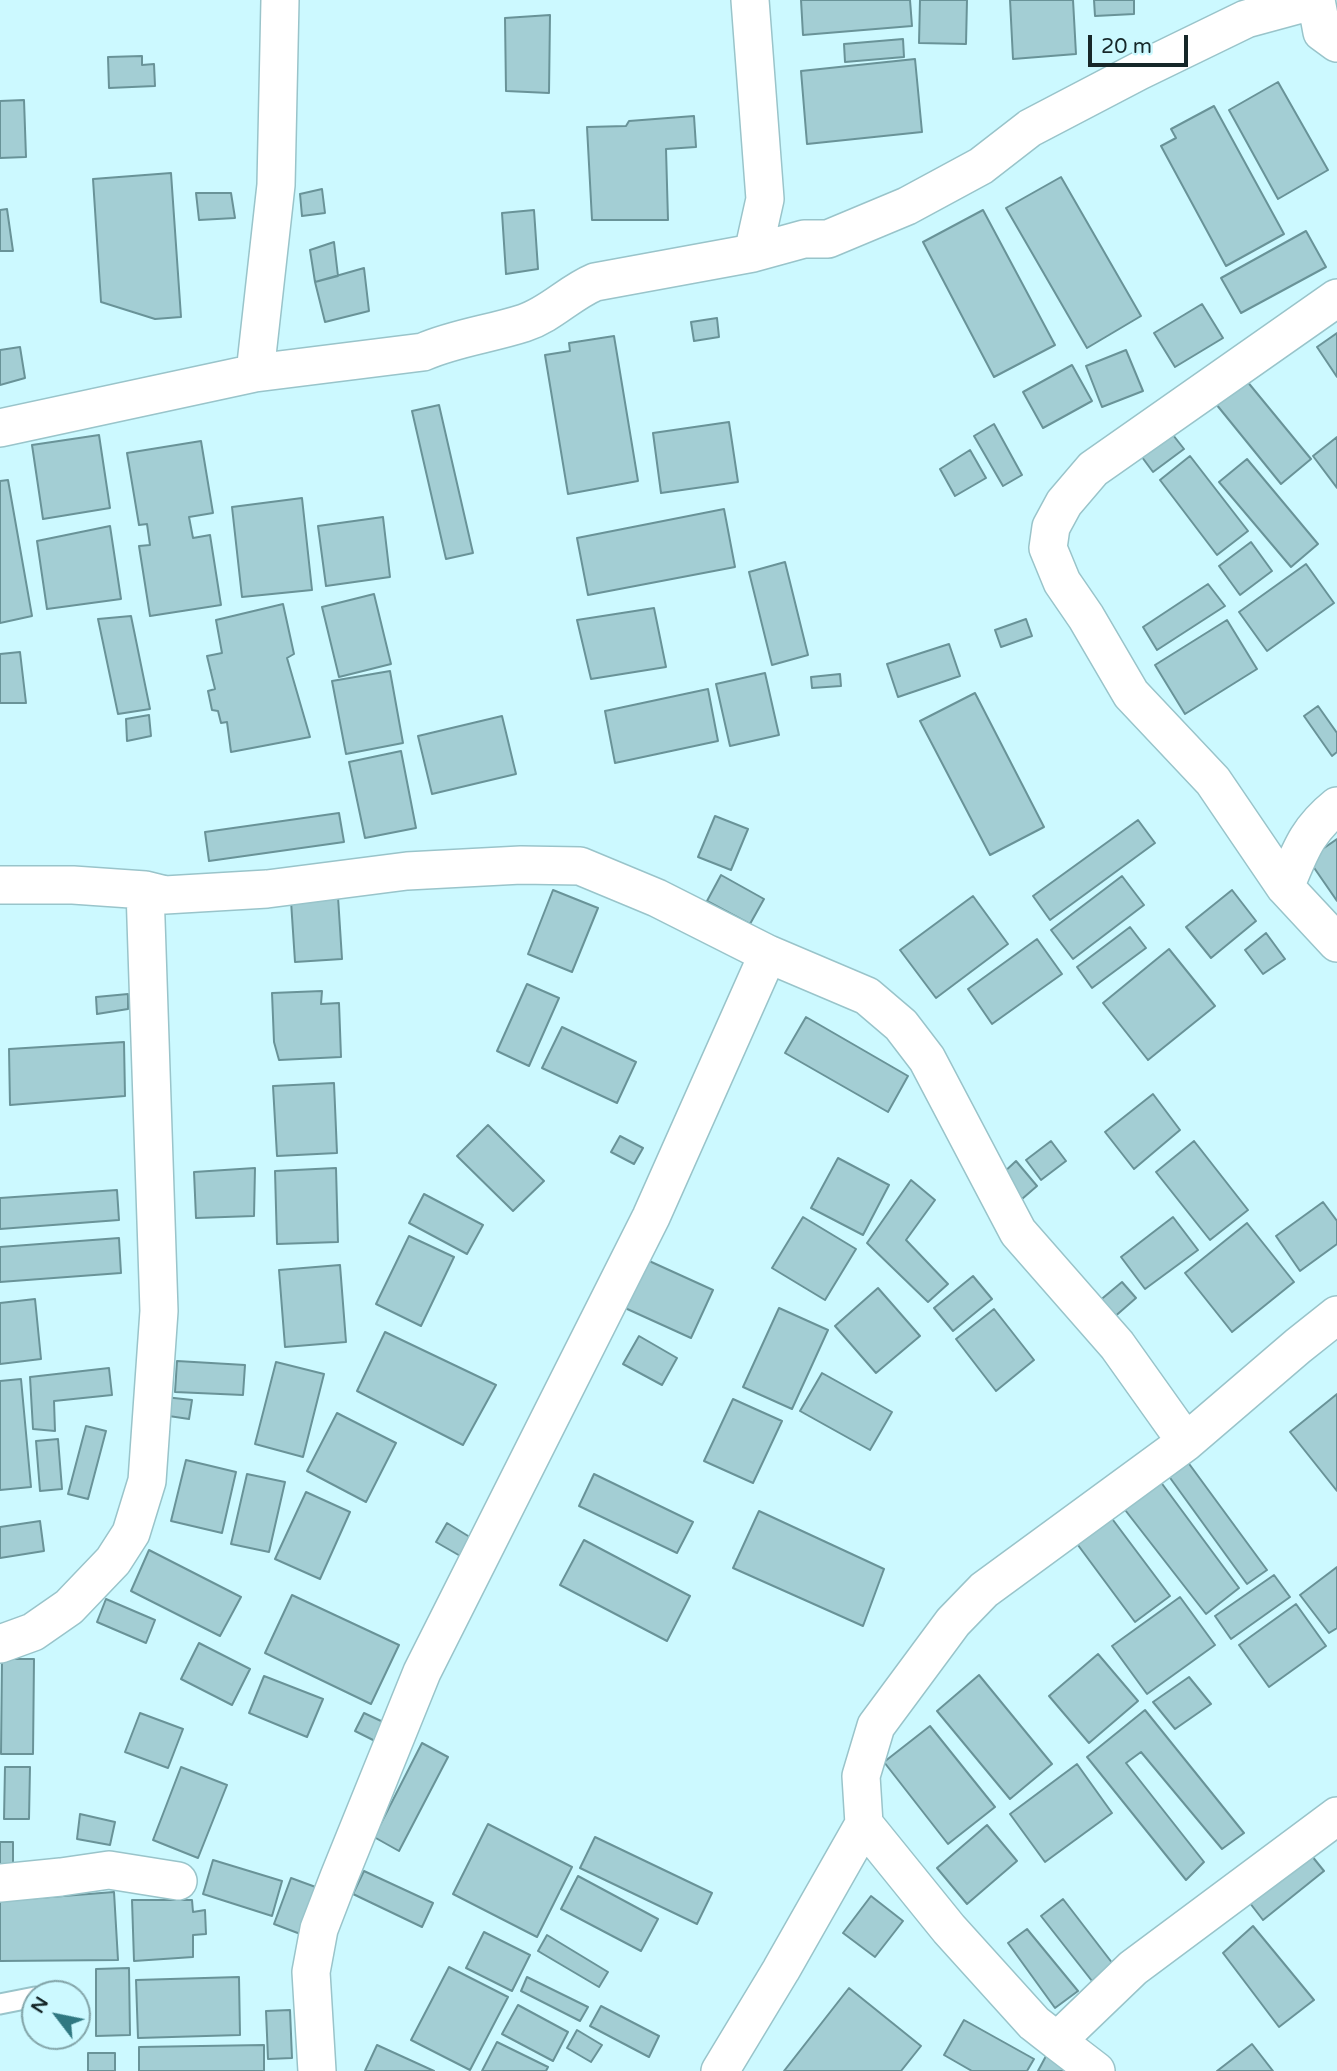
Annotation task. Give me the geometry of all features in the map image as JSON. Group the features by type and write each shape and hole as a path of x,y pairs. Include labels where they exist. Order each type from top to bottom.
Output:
{"street":[{"path":"255,373 276,185 280,0"},
{"path":"750,0 765,199 753,253"},
{"path":"0,428 255,373 423,352 445,342 524,323 552,311 577,289 595,282 753,253 804,239 828,239 908,206 981,166 1030,128 1246,19 1316,0 1322,32 1337,43"},
{"path":"1337,298 1093,469 1064,503 1051,527 1048,548 1062,582 1131,694 1213,781 1285,887 1337,943"},
{"path":"1285,887 1308,835 1321,819 1337,806"},
{"path":"0,884 73,885 145,890 165,895 199,894 267,889 407,871 521,865 580,866 657,898 768,954 867,996 901,1025 927,1059 1018,1232 1117,1345 1186,1442"},
{"path":"0,1644 33,1632 69,1606 113,1562 131,1533 147,1481 159,1311 145,890"},
{"path":"317,2071 311,1972 319,1929 339,1877 422,1672 651,1217 768,954"},
{"path":"720,2071 864,1824 861,1776 876,1726 953,1622 984,1590 1186,1442 1337,1315"},
{"path":"1057,2041 1133,1968 1337,1816"},
{"path":"864,1824 949,1929 1034,2024 1096,2071"},
{"path":"0,1883 109,1870 178,1881"}],"lane":[{"path":"0,2004 21,2000"}],"building":[{"path":"801,0 910,0 912,26 803,35"},
{"path":"920,0 967,0 966,44 919,43"},
{"path":"1010,0 1073,0 1076,54 1013,59"},
{"path":"1094,0 1134,0 1134,14 1095,16"},
{"path":"550,15 549,93 506,91 505,18"},
{"path":"903,39 904,57 845,62 844,44"},
{"path":"142,56 142,65 154,64 155,86 109,88 108,57"},
{"path":"915,59 922,132 807,144 801,71"},
{"path":"1278,82 1328,170 1278,199 1229,110"},
{"path":"24,100 26,157 0,158 0,101"},
{"path":"1214,106 1284,234 1226,266 1161,146 1176,138 1171,129"},
{"path":"694,116 696,147 666,149 668,220 592,220 587,127 626,126 629,121"},
{"path":"171,173 181,317 155,319 101,302 93,179"},
{"path":"1061,177 1141,316 1087,348 1006,208"},
{"path":"322,189 325,213 302,216 300,194"},
{"path":"196,193 231,193 235,218 199,220"},
{"path":"7,209 13,251 0,251 0,210"},
{"path":"534,210 538,269 506,274 502,213"},
{"path":"983,210 1055,345 994,377 923,242"},
{"path":"1306,231 1326,267 1241,313 1221,278"},
{"path":"334,242 338,276 315,282 310,250"},
{"path":"364,268 369,311 325,322 315,282"},
{"path":"1202,304 1223,338 1175,367 1154,333"},
{"path":"717,318 719,337 694,341 691,322"},
{"path":"1337,333 1337,377 1317,347"},
{"path":"614,336 638,481 568,494 545,355 570,351 569,343"},
{"path":"20,347 25,378 0,385 0,350"},
{"path":"1126,350 1143,391 1102,407 1086,366"},
{"path":"1072,365 1092,401 1043,428 1023,392"},
{"path":"1246,380 1311,459 1281,484 1216,404"},
{"path":"439,405 473,553 446,559 412,411"},
{"path":"729,422 738,482 661,493 653,433"},
{"path":"994,424 1022,475 1003,486 974,436"},
{"path":"1166,426 1184,449 1153,472 1136,449"},
{"path":"99,435 110,508 43,519 32,445"},
{"path":"1337,437 1337,488 1313,456"},
{"path":"201,441 213,513 189,517 193,538 210,535 221,605 150,616 139,546 150,545 147,524 139,525 127,453"},
{"path":"970,450 986,478 955,496 940,469"},
{"path":"1190,456 1248,531 1217,555 1160,480"},
{"path":"1247,459 1318,544 1291,567 1219,482"},
{"path":"8,480 32,616 0,623 0,481"},
{"path":"302,498 312,590 242,597 232,507"},
{"path":"724,509 735,567 588,595 577,538"},
{"path":"383,517 390,577 326,586 318,526"},
{"path":"110,526 121,599 47,609 37,541"},
{"path":"1251,542 1272,571 1240,595 1219,566"},
{"path":"785,562 808,655 772,665 749,572"},
{"path":"1306,564 1334,603 1267,651 1239,612"},
{"path":"1208,584 1225,606 1157,650 1143,627"},
{"path":"374,594 391,664 339,677 322,607"},
{"path":"283,604 294,654 287,658 310,737 231,752 227,722 221,723 218,711 212,710 208,691 215,689 207,656 222,653 216,620"},
{"path":"654,608 666,667 591,679 577,620"},
{"path":"131,616 150,709 118,714 98,619"},
{"path":"1026,619 1032,636 1001,647 995,630"},
{"path":"1227,620 1257,669 1185,714 1155,665"},
{"path":"949,644 960,676 898,697 887,664"},
{"path":"20,652 26,703 0,703 0,654"},
{"path":"390,671 403,743 346,754 332,681"},
{"path":"765,673 779,735 730,746 716,684"},
{"path":"840,674 841,686 812,688 811,677"},
{"path":"708,689 718,741 615,763 605,711"},
{"path":"975,693 1044,827 990,855 920,721"},
{"path":"1318,706 1337,733 1337,752 1332,756 1304,716"},
{"path":"149,715 151,736 127,741 126,719"},
{"path":"502,716 516,774 432,794 418,736"},
{"path":"401,751 416,828 365,838 349,762"},
{"path":"339,813 344,842 209,861 205,832"},
{"path":"715,816 748,829 731,870 698,857"},
{"path":"1138,820 1155,843 1050,920 1033,896"},
{"path":"1337,839 1337,901 1308,859"},
{"path":"721,875 764,899 750,924 707,901"},
{"path":"1122,876 1144,905 1073,959 1051,930"},
{"path":"553,890 598,908 572,972 528,954"},
{"path":"1232,890 1256,921 1211,958 1186,927"},
{"path":"973,896 1008,944 936,998 900,950"},
{"path":"338,897 342,959 295,962 291,901"},
{"path":"1130,927 1146,948 1092,988 1077,967"},
{"path":"1266,933 1285,959 1263,974 1245,950"},
{"path":"1037,939 1062,974 992,1024 968,989"},
{"path":"1169,949 1215,1006 1148,1060 1103,1003"},
{"path":"527,984 559,998 529,1066 497,1051"},
{"path":"322,991 321,1004 339,1003 341,1057 279,1060 274,1042 272,993"},
{"path":"128,994 128,1009 97,1014 96,997"},
{"path":"806,1017 908,1076 888,1112 785,1053"},
{"path":"562,1027 636,1062 617,1103 542,1068"},
{"path":"124,1042 125,1096 10,1105 9,1049"},
{"path":"334,1083 337,1153 277,1156 273,1086"},
{"path":"1153,1094 1180,1130 1134,1169 1105,1132"},
{"path":"488,1125 544,1181 513,1211 457,1156"},
{"path":"620,1136 643,1148 634,1164 611,1152"},
{"path":"1051,1141 1066,1161 1041,1180 1026,1160"},
{"path":"1194,1141 1248,1210 1210,1240 1156,1172"},
{"path":"838,1158 889,1185 863,1235 811,1208"},
{"path":"1016,1161 1037,1186 1022,1199 1001,1175"},
{"path":"255,1168 254,1216 196,1218 194,1172"},
{"path":"336,1168 338,1242 277,1244 275,1171"},
{"path":"911,1180 935,1200 906,1240 948,1284 928,1302 867,1243"},
{"path":"117,1190 119,1220 0,1229 0,1198"},
{"path":"424,1194 483,1225 467,1254 409,1223"},
{"path":"1323,1202 1337,1221 1337,1244 1300,1271 1276,1236"},
{"path":"803,1217 856,1249 825,1300 772,1268"},
{"path":"1173,1217 1198,1250 1145,1289 1121,1257"},
{"path":"1247,1223 1294,1282 1232,1332 1185,1273"},
{"path":"409,1236 454,1257 421,1326 376,1304"},
{"path":"119,1238 121,1273 0,1282 0,1247"},
{"path":"647,1260 713,1290 691,1338 625,1308"},
{"path":"340,1265 346,1342 285,1347 279,1270"},
{"path":"973,1276 992,1299 953,1331 934,1308"},
{"path":"1122,1282 1136,1298 1112,1319 1098,1302"},
{"path":"878,1288 920,1336 876,1373 835,1326"},
{"path":"35,1299 41,1359 0,1364 0,1303"},
{"path":"779,1308 828,1330 792,1409 743,1387"},
{"path":"994,1309 1034,1360 996,1391 956,1339"},
{"path":"385,1332 496,1385 463,1445 357,1391"},
{"path":"639,1336 677,1358 662,1385 623,1364"},
{"path":"177,1361 245,1365 243,1395 175,1392"},
{"path":"276,1362 324,1374 303,1457 255,1444"},
{"path":"109,1368 112,1395 54,1401 55,1431 33,1429 30,1377"},
{"path":"822,1373 892,1412 870,1450 800,1411"},
{"path":"21,1379 31,1487 0,1490 0,1381"},
{"path":"1337,1394 1337,1491 1290,1432"},
{"path":"165,1397 192,1400 189,1419 162,1415"},
{"path":"733,1399 782,1421 753,1483 704,1461"},
{"path":"337,1413 396,1443 366,1502 307,1471"},
{"path":"86,1426 106,1431 88,1499 68,1494"},
{"path":"58,1439 62,1489 40,1491 36,1441"},
{"path":"186,1460 236,1472 222,1533 171,1521"},
{"path":"1187,1461 1267,1570 1247,1584 1168,1475"},
{"path":"247,1474 285,1482 269,1552 231,1544"},
{"path":"594,1474 693,1522 677,1553 579,1506"},
{"path":"1160,1481 1239,1588 1206,1614 1122,1506"},
{"path":"306,1492 350,1512 320,1579 275,1559"},
{"path":"759,1511 884,1569 863,1626 733,1568"},
{"path":"1107,1512 1170,1596 1135,1622 1072,1537"},
{"path":"40,1521 44,1551 0,1558 0,1527"},
{"path":"447,1523 473,1539 462,1557 436,1542"},
{"path":"584,1540 690,1596 667,1641 560,1585"},
{"path":"149,1550 241,1597 220,1636 131,1591"},
{"path":"1337,1567 1337,1628 1329,1633 1300,1595"},
{"path":"1274,1575 1290,1597 1231,1639 1215,1616"},
{"path":"292,1595 399,1645 371,1704 265,1653"},
{"path":"1180,1597 1215,1645 1147,1694 1112,1646"},
{"path":"106,1599 155,1620 146,1643 97,1622"},
{"path":"1296,1604 1326,1646 1269,1687 1239,1645"},
{"path":"199,1643 250,1669 232,1705 181,1679"},
{"path":"1098,1654 1138,1701 1089,1743 1049,1696"},
{"path":"2,1659 34,1659 33,1754 1,1754"},
{"path":"979,1675 1052,1764 1010,1799 937,1711"},
{"path":"264,1676 323,1699 307,1737 249,1713"},
{"path":"1189,1677 1211,1704 1175,1729 1153,1702"},
{"path":"1145,1710 1244,1833 1222,1849 1141,1752 1126,1763 1204,1862 1186,1880 1087,1757"},
{"path":"140,1713 183,1729 168,1768 125,1752"},
{"path":"364,1713 396,1728 387,1747 355,1731"},
{"path":"930,1726 995,1807 948,1844 884,1762"},
{"path":"422,1743 448,1757 399,1851 374,1837"},
{"path":"1077,1764 1112,1813 1045,1862 1010,1814"},
{"path":"5,1767 30,1767 29,1819 4,1819"},
{"path":"181,1767 227,1785 198,1858 153,1840"},
{"path":"80,1814 115,1822 110,1845 77,1839"},
{"path":"488,1824 572,1867 537,1937 453,1894"},
{"path":"987,1825 1017,1861 967,1904 937,1868"},
{"path":"595,1837 712,1893 697,1924 580,1868"},
{"path":"0,1842 13,1842 13,1867 0,1867"},
{"path":"1307,1850 1324,1871 1263,1920 1246,1898"},
{"path":"213,1860 282,1881 272,1916 203,1894"},
{"path":"364,1871 433,1903 422,1927 353,1894"},
{"path":"578,1876 658,1919 641,1951 561,1909"},
{"path":"291,1878 321,1889 303,1935 274,1924"},
{"path":"114,1892 118,1960 0,1961 0,1901"},
{"path":"871,1896 903,1921 875,1957 843,1933"},
{"path":"1063,1899 1113,1964 1092,1981 1041,1916"},
{"path":"132,1900 192,1900 193,1912 205,1910 206,1934 193,1935 193,1957 134,1961"},
{"path":"1253,1926 1314,2000 1279,2027 1223,1953"},
{"path":"1027,1929 1078,1991 1055,2008 1008,1943"},
{"path":"484,1932 530,1955 512,1991 466,1968"},
{"path":"547,1935 608,1972 599,1987 538,1951"},
{"path":"449,1967 508,1997 470,2070 411,2040"},
{"path":"129,1968 130,2035 96,2036 96,1969"},
{"path":"239,1977 240,2035 138,2038 136,1980"},
{"path":"527,1977 588,2007 580,2021 521,1991"},
{"path":"849,1988 921,2046 901,2071 784,2071"},
{"path":"518,2005 568,2032 553,2061 502,2034"},
{"path":"601,2006 659,2036 649,2057 590,2026"},
{"path":"290,2010 292,2058 268,2059 266,2011"},
{"path":"964,2020 1034,2059 1027,2071 972,2071 944,2055"},
{"path":"577,2030 602,2045 591,2062 567,2048"},
{"path":"497,2042 548,2067 546,2071 482,2071"},
{"path":"1252,2044 1273,2071 1217,2071"},
{"path":"264,2045 264,2071 139,2071 139,2047"},
{"path":"377,2045 434,2071 365,2071"},
{"path":"88,2053 115,2053 115,2071 88,2071"},
{"path":"1046,2056 1077,2071 1038,2071"}]}
